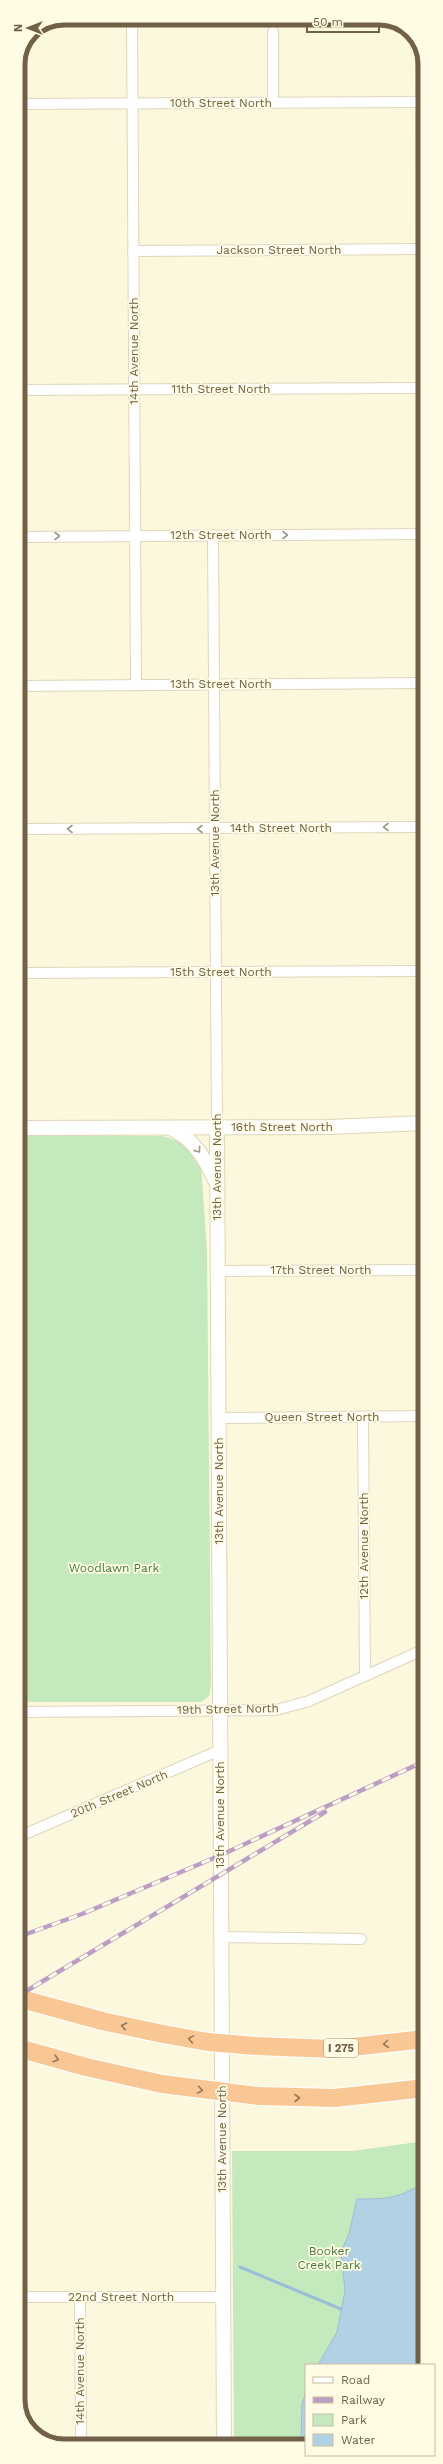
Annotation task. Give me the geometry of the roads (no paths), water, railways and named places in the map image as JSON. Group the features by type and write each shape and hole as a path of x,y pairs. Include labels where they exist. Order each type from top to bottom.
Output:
{"highway":[{"name":"I 275","path":"25,2000 163,2034 208,2042 257,2046 333,2049 418,2040"},
{"path":"25,2050 86,2067 162,2084 258,2096 335,2098 418,2089"}],"street":[{"name":"14th Avenue North","path":"132,25 136,685"},
{"path":"273,32 273,102"},
{"name":"10th Street North","path":"25,104 418,102"},
{"name":"Jackson Street North","path":"133,251 418,249"},
{"name":"11th Street North","path":"25,390 418,388"},
{"name":"12th Street North","path":"25,536 418,534"},
{"name":"13th Avenue North","path":"213,536 224,2439"},
{"name":"13th Street North","path":"25,686 418,683"},
{"name":"14th Street North","path":"25,829 418,827"},
{"name":"15th Street North","path":"25,973 418,971"},
{"name":"16th Street North","path":"25,1128 328,1127 418,1123"},
{"path":"168,1127 186,1137 199,1150 217,1185"},
{"name":"17th Street North","path":"217,1271 418,1270"},
{"name":"Queen Street North","path":"218,1418 418,1416"},
{"name":"12th Avenue North","path":"363,1417 365,1676"},
{"name":"19th Street North","path":"25,1712 276,1710 293,1707 418,1652"},
{"name":"20th Street North","path":"25,1834 220,1750"},
{"path":"221,1936 361,1939"},
{"name":"22nd Street North","path":"25,2297 223,2297"},
{"name":"14th Avenue North","path":"80,2297 81,2439"}],"water":[{"path":"418,2186 418,2364 319,2364 337,2332 345,2291 341,2252 349,2234 357,2199 392,2197 400,2195"},
{"path":"305,2395 305,2439 301,2439 302,2404"}],"waterway":[{"path":"240,2267 341,2309"}],"railway":[{"path":"25,1934 82,1914 221,1855 418,1764"},
{"path":"25,1992 325,1812"}],"park label":[{"name":"Woodlawn Park","path":"114,1568"},
{"name":"Booker Creek Park","path":"329,2258"}]}
